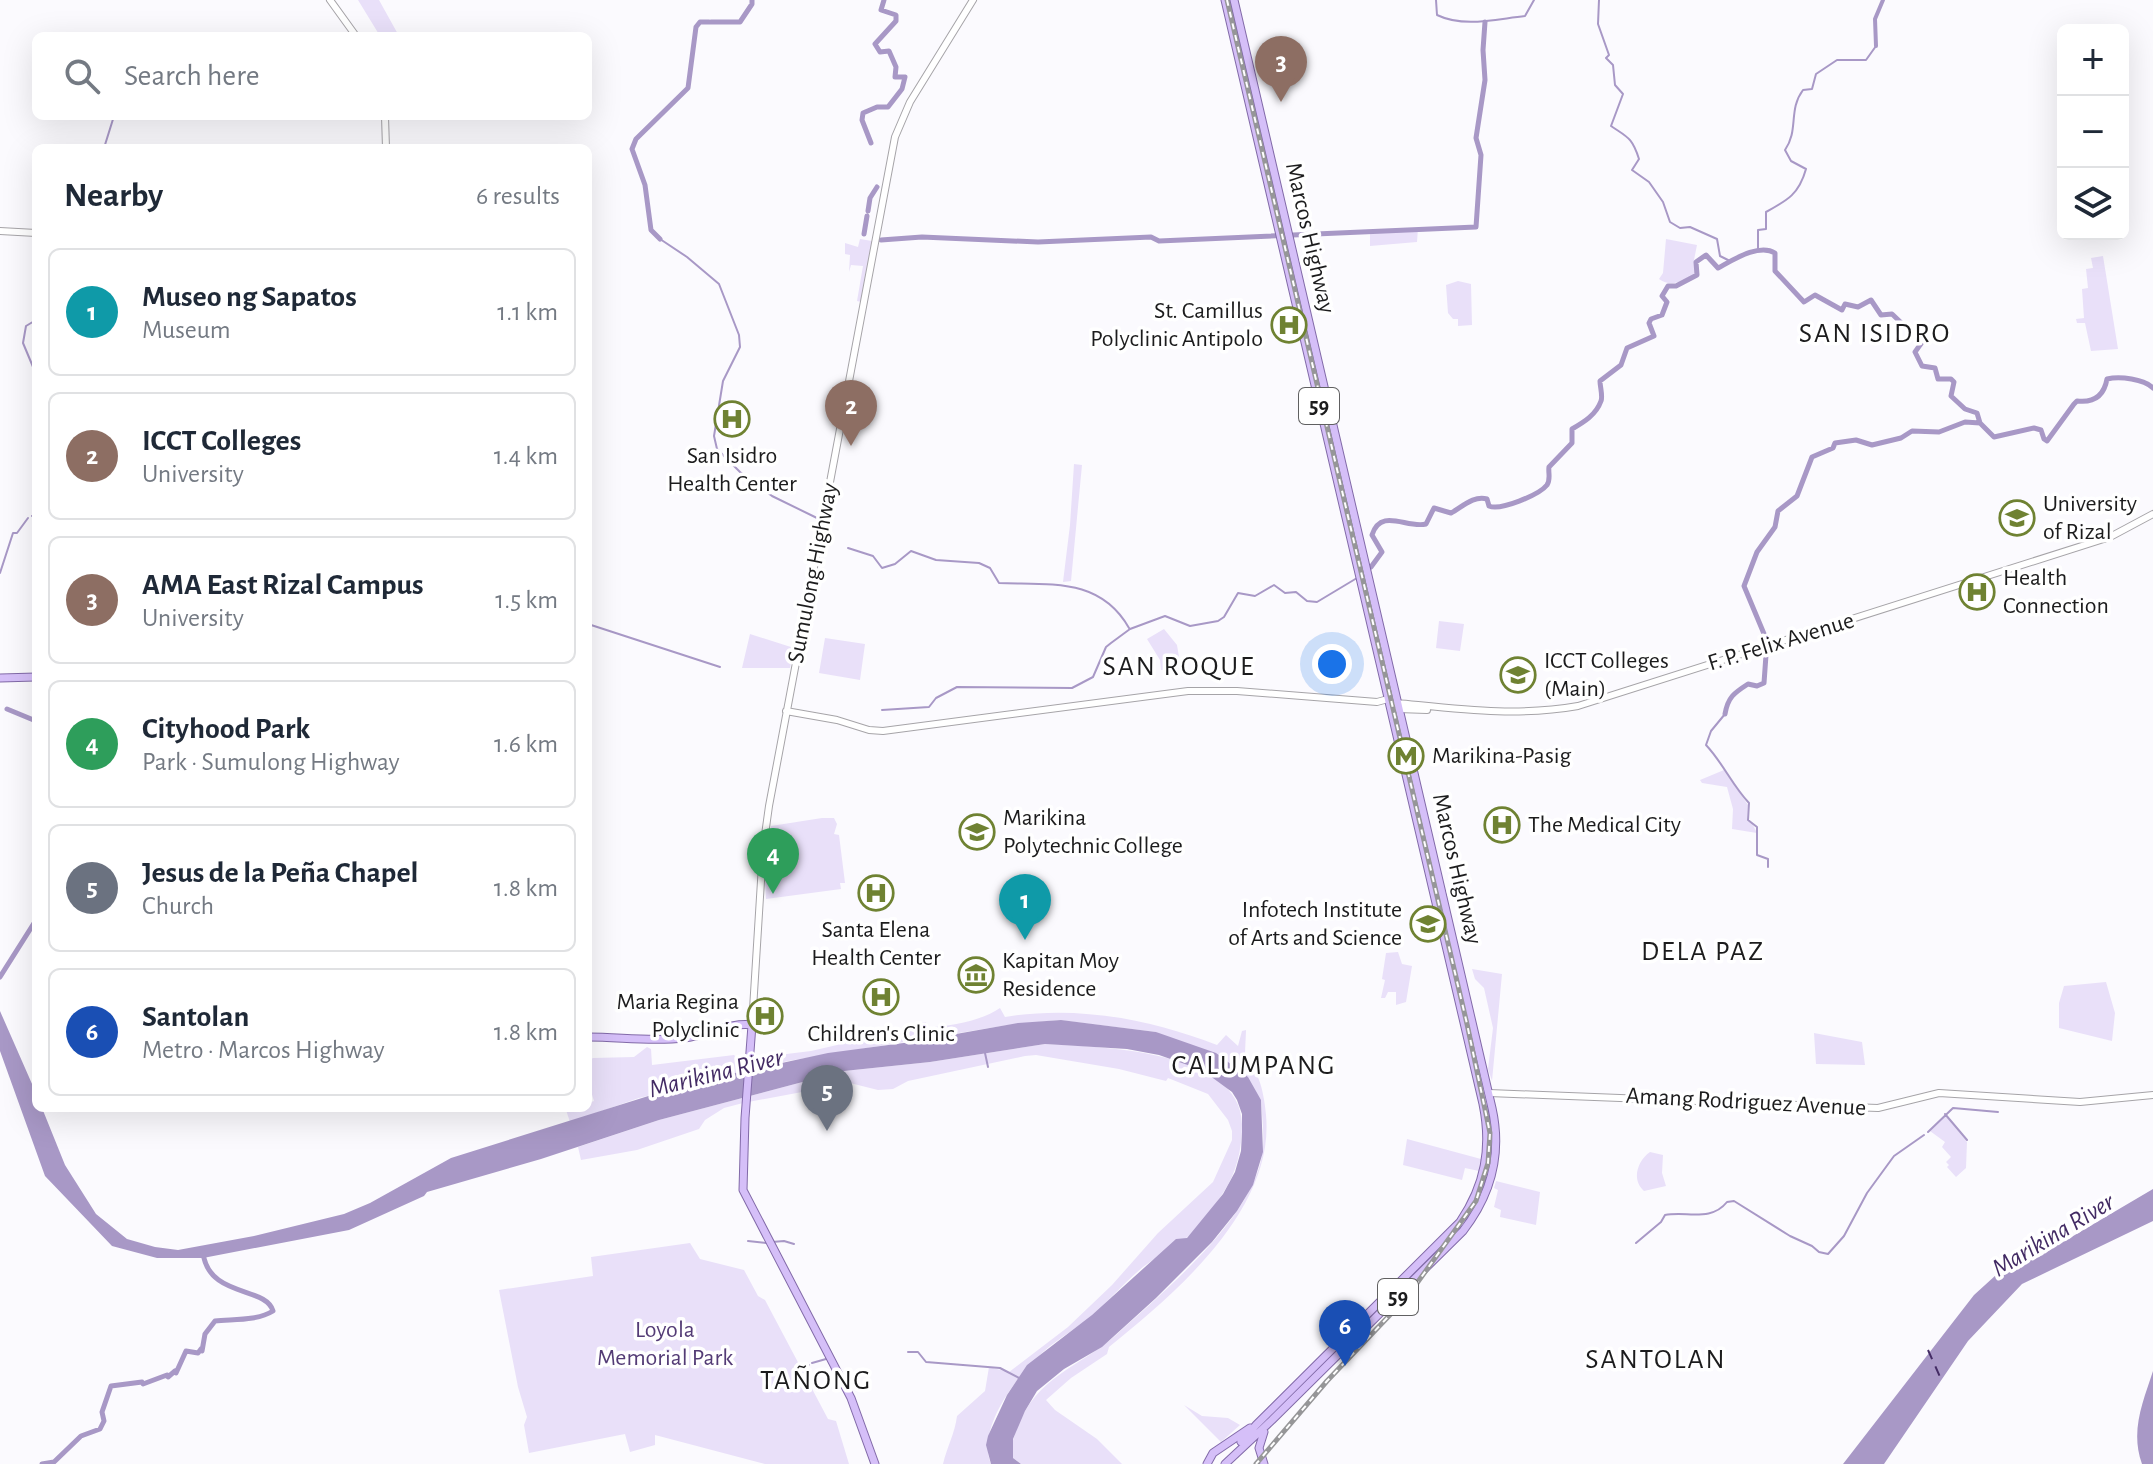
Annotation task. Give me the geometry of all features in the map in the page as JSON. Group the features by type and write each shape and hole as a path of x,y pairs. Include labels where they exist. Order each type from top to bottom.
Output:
{"main road":[{"path":"330,0 353,32"},
{"name":"Sumulong Highway","path":"752,1029 763,847 781,718 786,711 823,526 898,126 973,0"},
{"name":"Marcos Highway","path":"1225,0 1289,235 1363,575 1399,707 1467,1019 1491,1155"},
{"name":"Marcos Highway","path":"1234,0 1248,80"},
{"path":"385,120 386,144"},
{"name":"Marcos Highway","path":"1263,143 1279,236 1332,441"},
{"path":"0,231 32,233"},
{"name":"F. P. Felix Avenue","path":"1761,650 1962,590 2117,538 2153,516"},
{"name":"F. P. Felix Avenue","path":"1331,700 1506,714 1582,705 2110,537 2153,516"},
{"name":"Marcos Highway","path":"1373,616 1388,699 1399,707"},
{"path":"0,678 32,677"},
{"path":"790,691 797,712"},
{"path":"786,711 883,731 1188,691 1237,691 1381,702 1388,699"},
{"name":"Marcos Highway","path":"1225,1461 1267,1426 1418,1271 1453,1230 1479,1189 1491,1155 1495,1123 1467,1019"},
{"path":"592,1037 662,1040 706,1035 736,1024 752,1029 743,1191 851,1398 875,1464"},
{"path":"1490,1096 1498,1092"},
{"name":"Amang Rodriguez Avenue","path":"1498,1092 1878,1108 1939,1093 2080,1102 2153,1094"},
{"name":"Marcos Highway","path":"1225,1461 1252,1427 1418,1271"},
{"path":"1261,1460 1261,1437 1267,1426"},
{"path":"1220,1443 1252,1427"},
{"path":"1207,1464 1213,1453 1252,1427"}],"green space":[{"path":"358,0 379,0 397,32 378,32"},
{"path":"1418,228 1417,242 1370,246 1370,231"},
{"path":"860,239 872,241 861,302 857,301 863,266 851,265 849,272 850,255 845,254 845,243 858,247"},
{"path":"1666,239 1697,245 1694,260 1696,273 1673,283 1659,279 1663,273"},
{"path":"2103,256 2118,349 2091,351 2085,323 2077,323 2076,319 2084,318 2082,289 2088,288 2086,269 2093,268 2091,258"},
{"path":"1458,281 1471,284 1472,325 1458,326 1458,319 1453,319 1448,313 1446,285"},
{"path":"1074,464 1082,465 1071,581 1063,582 1070,525"},
{"path":"1439,621 1464,624 1460,651 1436,648"},
{"path":"1164,629 1177,645 1181,669 1161,670 1160,660 1147,639"},
{"path":"750,634 794,648 790,668 742,668"},
{"path":"825,638 865,644 860,680 819,673"},
{"path":"1724,770 1748,805 1747,821 1752,823 1757,833 1732,829 1733,809 1727,787 1702,783 1700,780"},
{"path":"834,818 837,824 834,834 839,835 845,883 840,883 841,889 766,899 771,826"},
{"path":"1398,952 1402,964 1412,966 1406,1002 1396,1005 1396,992 1388,992 1385,998 1381,998 1386,953"},
{"path":"1472,969 1502,974 1492,1081 1488,1069 1493,1028 1484,988 1475,979"},
{"path":"2106,982 2115,1013 2112,1041 2059,1028 2059,1003 2064,986"},
{"path":"1000,1008 1005,1017 1059,1013 1112,1017 1166,1028 1217,1045 1226,1035 1238,1046 1242,1031 1246,1030 1246,1066 1256,1074 1262,1088 1266,1115 1265,1150 1255,1183 1238,1215 1190,1275 1109,1347 1107,1354 1071,1378 1046,1400 1055,1410 1097,1439 1122,1464 1021,1464 1013,1458 1012,1443 1025,1410 1047,1384 1116,1335 1180,1276 1224,1229 1255,1179 1263,1148 1261,1100 1156,1032 1059,1020 1008,1025 788,1061 639,1098 570,1122 567,1112 592,1112 593,1058 634,1057 647,1047 651,1049 652,1065 734,1055 742,1063 754,1064 761,1057 811,1051 911,1031 912,1024 926,1022 927,1028 983,1017"},
{"path":"1814,1033 1862,1042 1865,1065 1816,1064"},
{"path":"1045,1044 1130,1051 1193,1067 1218,1080 1235,1099 1242,1124 1241,1142 1228,1185 1195,1230 1143,1267 1090,1317 1043,1352 1018,1379 993,1422 988,1451 991,1464 943,1464 957,1416 985,1391 989,1367 1009,1372 1068,1327 1112,1285 1158,1233 1213,1182 1232,1140 1232,1131 1228,1120 1208,1094 1168,1078 1166,1081 1119,1069 1036,1055 1025,1056 908,1081 893,1089 878,1090 850,1083 743,1103 724,1108 705,1120 699,1129 637,1150 581,1160 578,1147 659,1120 844,1071 930,1062"},
{"path":"1945,1115 1967,1142 1966,1168 1956,1177 1947,1167 1946,1162 1951,1157 1942,1147 1945,1142 1930,1131"},
{"path":"1407,1139 1481,1159 1479,1171 1465,1168 1462,1180 1403,1165"},
{"path":"1650,1152 1663,1155 1662,1173 1666,1186 1644,1191 1638,1182 1637,1172 1641,1161"},
{"path":"1496,1181 1540,1192 1536,1225 1500,1217 1501,1210 1494,1207 1498,1190 1494,1188"},
{"name":"Loyola Memorial Park","path":"690,1243 700,1259 744,1270 758,1296 765,1300 828,1419 836,1421 849,1464 765,1464 655,1435 655,1445 630,1452 625,1434 529,1453 524,1425 527,1417 499,1290 593,1276 591,1257"},
{"path":"1184,1405 1202,1416 1228,1418 1240,1425 1221,1442"}],"shaded area":[{"path":"0,1011 32,1084 32,1112 44,1112 65,1165 96,1214 127,1239 178,1250 254,1236 344,1214 451,1158 693,1082 828,1053 1018,1023 1061,1020 1156,1032 1216,1053 1248,1077 1261,1100 1263,1152 1253,1185 1212,1242 1102,1347 1064,1369 1037,1391 1013,1439 1013,1458 1021,1464 991,1464 986,1445 988,1436 1007,1395 1027,1365 1092,1315 1176,1239 1187,1238 1223,1194 1235,1172 1241,1151 1242,1114 1232,1092 1202,1070 1159,1055 1127,1049 1045,1044 930,1062 844,1071 659,1120 427,1192 349,1230 203,1258 157,1258 112,1246 45,1176 0,1051"},
{"path":"2153,1189 2153,1221 2022,1284 1968,1341 1884,1464 1843,1464 1974,1295 2007,1265 2012,1268 2043,1255 2050,1246 2063,1242"},
{"path":"2153,1371 2153,1464 2142,1464 2138,1428"}],"waterway":[{"path":"711,22 740,22 752,0"},
{"path":"871,143 862,120 863,113 877,107 888,107 902,89 905,77 895,77 896,67 889,51 880,52 875,44 896,21 896,15 881,10 884,0"},
{"path":"1436,0 1437,15 1469,22 1525,16 1534,0"},
{"path":"1599,0 1598,24 1609,55 1606,58 1613,65 1615,85 1623,94 1611,126 1634,146 1639,159 1632,170 1649,182 1663,202 1670,222 1717,239 1720,256 1728,260"},
{"path":"1876,46 1875,19 1883,0"},
{"path":"660,239 651,230 645,185 632,149 636,139 688,88 696,27 700,22 709,22"},
{"path":"881,240 922,237 1038,242 1151,237 1159,241 1476,227 1481,155 1476,138 1485,80 1485,22"},
{"path":"1758,249 1758,230 1766,229 1766,212 1792,195 1806,169 1791,161 1785,150 1792,135 1798,98 1803,90 1812,89 1816,74 1837,60 1866,60 1876,46"},
{"path":"105,144 113,120"},
{"path":"868,211 870,198 877,187"},
{"path":"864,234 867,216"},
{"path":"660,239 719,284 739,335 740,347 723,381 714,436 717,449 740,472 772,496 819,519"},
{"path":"1371,567 1382,552 1372,535 1382,522 1426,524 1434,508 1451,513 1482,498 1487,499 1489,506 1502,506 1543,489 1549,478 1549,467 1572,443 1572,429 1589,418 1599,406 1602,397 1600,381 1621,365 1627,348 1654,336 1649,323 1662,315 1667,302 1662,296 1668,286 1676,286 1697,275 1696,262 1706,255 1718,268 1746,254 1769,250 1775,253 1775,271 1804,302 1815,295 1842,310 1845,304 1858,307 1871,300 1881,315 1892,314 1913,334 1923,332 1925,338 1915,352 1922,366 1935,368 1938,379 1951,379 1954,382 1951,396 1965,409 1977,413 1980,423 1994,437 2034,428 2041,430 2047,441 2074,404 2097,397 2107,379 2132,379 2153,388"},
{"path":"32,322 26,326 23,343 32,364"},
{"path":"1725,714 1730,699 1739,690 1748,684 1757,686 1764,683 1767,641 1744,586 1757,552 1775,527 1778,511 1797,496 1812,457 1833,448 1835,443 1856,440 1872,445 1901,438 1912,431 1939,432 1965,422 1980,423"},
{"path":"0,573 13,533 17,533 28,518"},
{"path":"848,548 873,556 882,568 895,564 911,551 936,560 979,563 990,568 999,583 1072,587 1104,600 1129,628"},
{"path":"882,710 929,707 936,698 957,687 1072,688 1093,677 1106,647 1130,629 1165,616 1190,626 1218,621 1224,617 1238,593 1255,596 1274,585 1285,593 1296,592 1307,601 1317,602 1357,578"},
{"path":"592,625 720,667"},
{"path":"7,709 32,719"},
{"path":"1725,714 1711,731 1706,745 1749,803 1748,820 1757,827 1757,855 1768,859 1768,867"},
{"path":"0,977 32,926"},
{"path":"985,1053 988,1067"},
{"name":"Marikina River","path":"764,1057 766,1067"},
{"path":"1928,1132 1953,1108 1998,1112"},
{"path":"1945,1114 1967,1140"},
{"path":"1636,1243 1665,1215 1706,1214 1734,1201 1790,1236 1828,1254 1844,1236 1867,1193 1894,1156 1924,1135"},
{"path":"748,1241 766,1243"},
{"path":"772,1242 794,1244"},
{"path":"42,1464 54,1462 81,1436 100,1429 111,1386 143,1384 168,1377 176,1373 186,1351 202,1351 205,1334 215,1321 252,1318 273,1311 260,1298 215,1278 207,1267 203,1253"},
{"path":"908,1352 918,1352 926,1362 1000,1368 1019,1378"},
{"path":"812,1363 826,1359"},
{"path":"804,1372 809,1365"}],"ferry route":[{"path":"1928,1350 1941,1379"}],"railway":[{"path":"1227,0 1490,1133 1488,1163 1476,1201 1407,1297 1327,1381 1256,1464"}],"place":[{"name":"AMA East Rizal Campus","path":"1281,102"},
{"name":"St. Camillus Polyclinic Antipolo","path":"1289,325"},
{"name":"San Isidro Health Center","path":"732,419"},
{"name":"ICCT Colleges","path":"851,446"},
{"name":"University of Rizal","path":"2017,518"},
{"name":"Health Connection","path":"1977,592"},
{"name":"ICCT Colleges (Main)","path":"1518,675"},
{"name":"Marikina-Pasig","path":"1406,756"},
{"name":"The Medical City","path":"1502,825"},
{"name":"Marikina Polytechnic College","path":"977,832"},
{"name":"Santa Elena Health Center","path":"876,893"},
{"name":"Cityhood Park","path":"773,894"},
{"name":"Infotech Institute of Arts and Science","path":"1428,924"},
{"name":"Museo ng Sapatos","path":"1025,940"},
{"name":"Kapitan Moy Residence","path":"976,975"},
{"name":"Children's Clinic","path":"881,997"},
{"name":"Maria Regina Polyclinic","path":"765,1016"},
{"name":"Jesus de la Peña Chapel","path":"827,1131"},
{"name":"Santolan","path":"1345,1366"}],"district":[{"name":"SAN ISIDRO","path":"1875,334"},
{"name":"SAN ROQUE","path":"1179,667"},
{"name":"DELA PAZ","path":"1703,952"},
{"name":"CALUMPANG","path":"1254,1066"},
{"name":"SANTOLAN","path":"1656,1360"},
{"name":"TAÑONG","path":"816,1381"}]}
